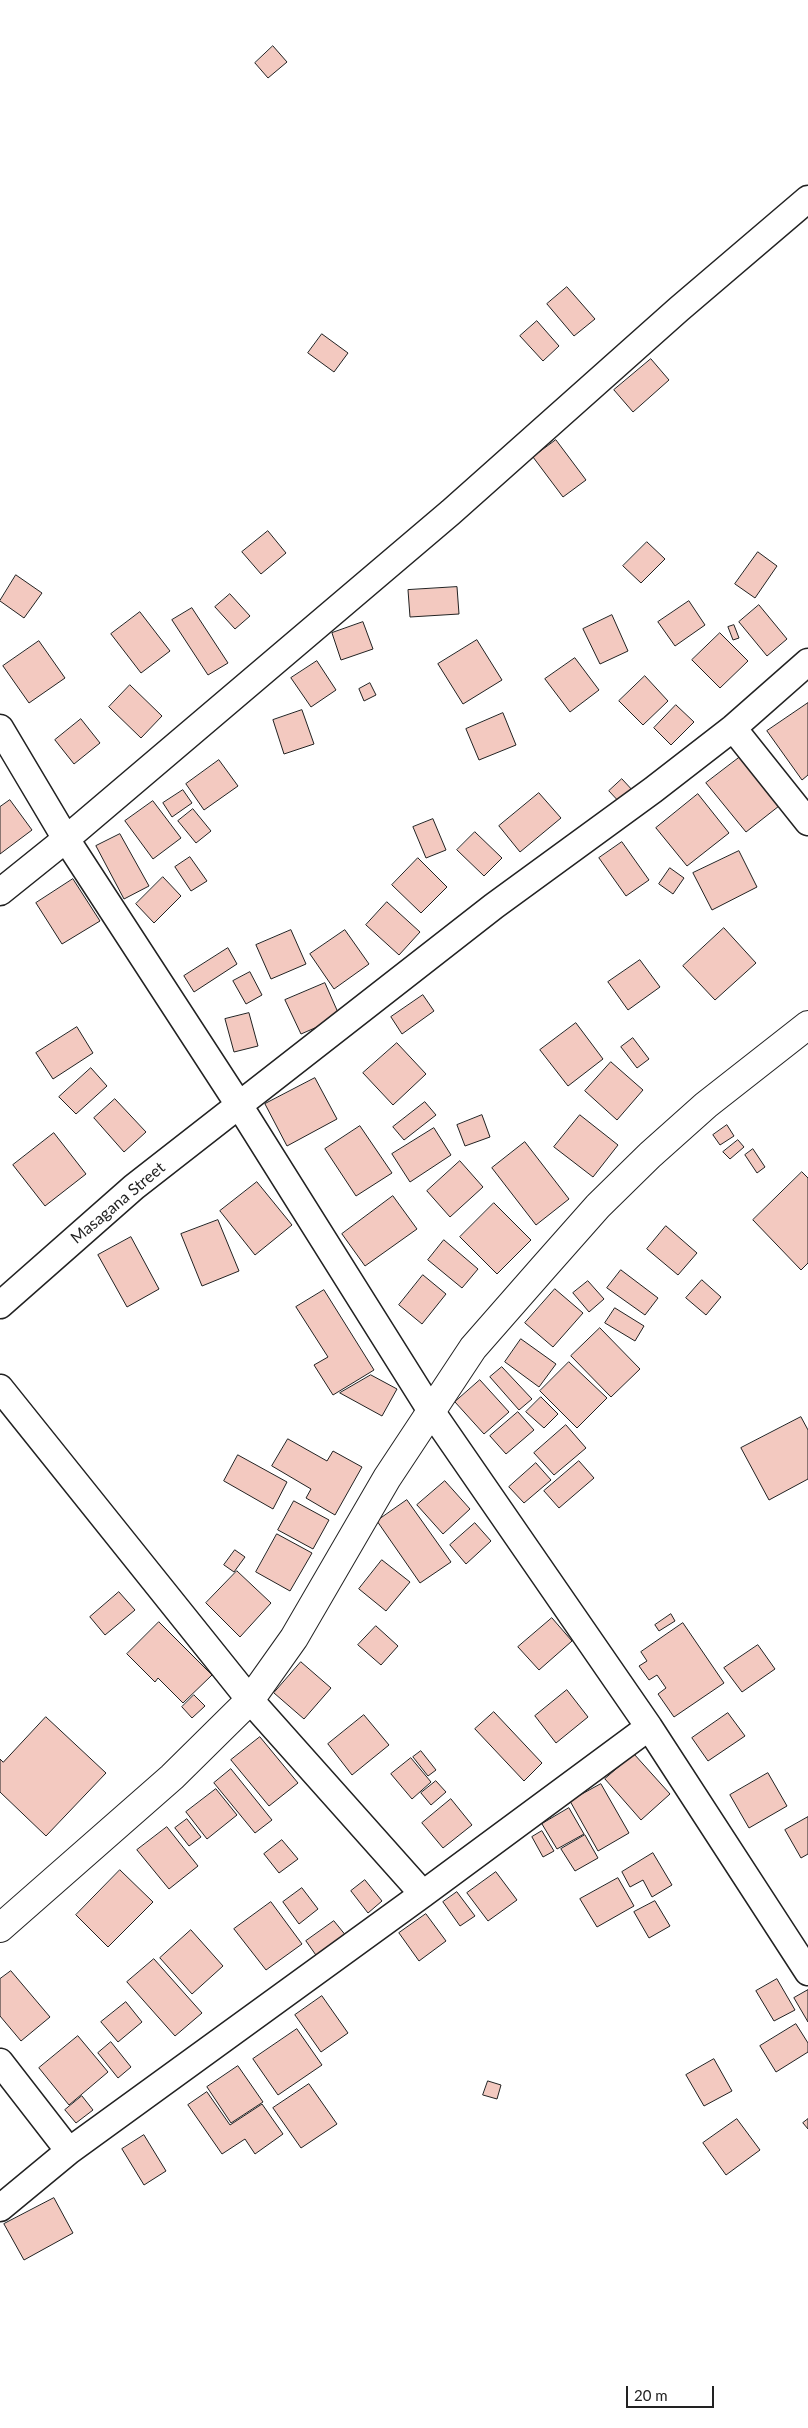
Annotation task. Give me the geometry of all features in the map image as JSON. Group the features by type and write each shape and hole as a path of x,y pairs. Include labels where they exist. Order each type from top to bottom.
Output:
{"street":[{"path":"0,892 66,840 451,512 679,309 808,199"},
{"name":"Masagana Street","path":"0,1305 134,1187 494,906 653,790 733,728 808,662"},
{"path":"0,728 66,840 239,1105 431,1412 649,1727 808,1972"},
{"path":"733,728 808,822"},
{"path":"0,1928 172,1777 250,1700 294,1638 387,1478 473,1348 598,1206 650,1155 706,1105 808,1025"},
{"path":"0,1388 250,1700 423,1894"},
{"path":"0,2208 69,2151 649,1727"},
{"path":"0,2062 69,2151"}],"building":[{"path":"273,46 287,62 268,78 255,63"},
{"path":"567,287 595,319 574,336 547,304"},
{"path":"537,321 559,346 543,361 520,336"},
{"path":"322,334 348,353 334,372 308,353"},
{"path":"651,359 669,380 633,412 614,390"},
{"path":"556,440 586,480 563,497 533,457"},
{"path":"268,531 286,553 261,574 242,552"},
{"path":"647,542 665,559 641,583 623,566"},
{"path":"758,552 777,566 755,598 735,584"},
{"path":"16,575 42,593 24,618 0,601"},
{"path":"457,587 459,614 410,617 408,590"},
{"path":"230,594 250,616 235,629 215,607"},
{"path":"689,601 705,625 675,646 658,622"},
{"path":"759,605 787,639 767,656 739,622"},
{"path":"192,608 228,663 208,675 172,620"},
{"path":"140,612 170,651 141,673 111,634"},
{"path":"612,615 628,651 600,664 583,629"},
{"path":"363,622 373,649 341,660 332,633"},
{"path":"734,625 739,638 733,640 728,627"},
{"path":"720,633 748,661 720,688 692,660"},
{"path":"477,640 502,680 463,704 438,664"},
{"path":"39,641 65,678 29,703 3,666"},
{"path":"575,658 599,690 570,712 545,679"},
{"path":"317,661 336,690 311,707 291,678"},
{"path":"645,676 668,701 643,725 619,701"},
{"path":"370,683 376,695 364,701 359,689"},
{"path":"130,685 162,716 141,738 109,707"},
{"path":"808,703 808,775 802,780 767,731"},
{"path":"676,705 694,722 671,745 654,728"},
{"path":"302,710 314,744 284,754 273,720"},
{"path":"503,713 516,745 479,760 466,729"},
{"path":"81,719 100,743 74,764 55,740"},
{"path":"740,757 779,806 746,832 706,783"},
{"path":"219,760 238,786 204,810 186,784"},
{"path":"622,779 635,793 622,805 609,791"},
{"path":"183,790 192,803 172,817 163,803"},
{"path":"539,793 561,818 520,852 499,826"},
{"path":"698,794 729,833 687,866 656,828"},
{"path":"10,800 32,830 0,854 0,807"},
{"path":"153,801 181,838 153,859 125,821"},
{"path":"193,809 211,831 196,843 178,821"},
{"path":"433,819 446,850 426,858 413,827"},
{"path":"475,832 502,858 484,876 457,850"},
{"path":"120,834 149,886 124,899 96,846"},
{"path":"622,842 649,880 626,896 599,858"},
{"path":"739,851 757,887 712,910 693,873"},
{"path":"190,857 207,881 191,891 175,867"},
{"path":"418,858 447,887 421,913 392,885"},
{"path":"670,868 684,878 673,894 659,884"},
{"path":"163,877 181,896 154,923 136,904"},
{"path":"73,879 100,921 62,944 36,903"},
{"path":"387,902 420,932 399,955 366,925"},
{"path":"724,928 756,963 715,1000 683,966"},
{"path":"291,930 306,964 271,979 256,945"},
{"path":"345,930 369,964 334,989 310,954"},
{"path":"228,948 237,964 194,992 184,976"},
{"path":"640,960 660,987 628,1010 608,982"},
{"path":"250,972 262,995 246,1004 233,981"},
{"path":"325,983 340,1017 301,1034 285,1000"},
{"path":"423,995 434,1011 402,1034 391,1017"},
{"path":"249,1013 258,1046 234,1052 225,1019"},
{"path":"576,1023 603,1059 568,1086 540,1050"},
{"path":"77,1027 93,1053 53,1079 36,1053"},
{"path":"633,1038 649,1059 637,1068 621,1047"},
{"path":"397,1043 426,1074 393,1105 363,1073"},
{"path":"611,1062 643,1090 617,1120 585,1091"},
{"path":"91,1068 107,1086 76,1114 59,1097"},
{"path":"315,1078 337,1119 287,1146 265,1104"},
{"path":"115,1099 146,1132 124,1152 94,1118"},
{"path":"425,1102 436,1115 404,1140 393,1127"},
{"path":"482,1115 490,1137 465,1146 457,1125"},
{"path":"580,1115 618,1145 593,1177 554,1147"},
{"path":"727,1125 734,1136 720,1145 713,1135"},
{"path":"360,1126 392,1173 356,1196 325,1149"},
{"path":"434,1128 451,1155 410,1182 392,1154"},
{"path":"54,1133 86,1174 45,1206 13,1165"},
{"path":"738,1140 744,1147 730,1159 723,1152"},
{"path":"525,1142 569,1199 536,1225 492,1168"},
{"path":"753,1149 765,1167 757,1173 745,1155"},
{"path":"460,1161 483,1187 450,1217 427,1191"},
{"path":"802,1172 808,1178 808,1263 801,1270 753,1220"},
{"path":"257,1182 292,1225 255,1255 220,1211"},
{"path":"393,1196 417,1229 365,1266 342,1234"},
{"path":"494,1203 531,1240 497,1274 460,1237"},
{"path":"218,1220 239,1271 202,1286 181,1234"},
{"path":"666,1226 697,1253 678,1275 647,1249"},
{"path":"131,1237 159,1289 127,1307 98,1255"},
{"path":"444,1240 478,1269 462,1288 428,1260"},
{"path":"621,1270 658,1298 645,1315 607,1288"},
{"path":"423,1275 446,1294 422,1324 399,1305"},
{"path":"702,1280 721,1297 706,1315 686,1298"},
{"path":"588,1281 604,1299 589,1312 573,1293"},
{"path":"555,1289 583,1313 553,1347 525,1323"},
{"path":"324,1290 374,1370 333,1395 314,1365 328,1357 296,1307"},
{"path":"615,1308 644,1326 635,1341 605,1323"},
{"path":"600,1328 640,1369 611,1397 571,1356"},
{"path":"521,1339 556,1364 539,1387 505,1362"},
{"path":"569,1362 607,1398 577,1428 540,1391"},
{"path":"502,1367 532,1399 519,1410 490,1377"},
{"path":"371,1375 397,1389 382,1416 340,1393"},
{"path":"480,1380 509,1412 484,1434 455,1402"},
{"path":"541,1397 558,1414 544,1428 526,1412"},
{"path":"518,1412 534,1430 506,1454 490,1436"},
{"path":"801,1417 808,1430 808,1479 769,1500 741,1448"},
{"path":"566,1425 586,1448 554,1475 534,1453"},
{"path":"288,1439 327,1461 333,1451 362,1467 335,1515 306,1498 311,1489 272,1466"},
{"path":"238,1455 287,1482 273,1509 224,1481"},
{"path":"579,1461 594,1478 559,1508 544,1491"},
{"path":"536,1463 551,1480 524,1503 509,1487"},
{"path":"445,1481 470,1509 443,1534 417,1505"},
{"path":"407,1500 451,1562 420,1583 377,1521"},
{"path":"294,1501 329,1520 313,1549 278,1530"},
{"path":"475,1523 491,1541 466,1564 450,1545"},
{"path":"277,1534 312,1553 290,1591 256,1572"},
{"path":"235,1550 245,1557 234,1572 224,1565"},
{"path":"382,1560 410,1582 386,1611 359,1589"},
{"path":"237,1571 271,1603 240,1637 206,1603"},
{"path":"119,1592 135,1610 105,1635 90,1617"},
{"path":"671,1614 675,1621 659,1631 655,1625"},
{"path":"552,1618 572,1641 539,1670 518,1647"},
{"path":"159,1622 212,1675 183,1703 158,1678 155,1682 127,1654"},
{"path":"683,1623 724,1683 674,1717 658,1694 666,1688 657,1675 649,1680 639,1666 647,1661 641,1652"},
{"path":"376,1626 398,1646 381,1665 358,1645"},
{"path":"758,1645 775,1669 742,1692 724,1668"},
{"path":"301,1662 331,1688 304,1719 274,1693"},
{"path":"567,1690 588,1717 556,1743 535,1716"},
{"path":"194,1695 205,1706 192,1718 182,1707"},
{"path":"494,1712 542,1763 524,1781 475,1729"},
{"path":"728,1713 745,1736 708,1761 692,1738"},
{"path":"364,1715 389,1745 352,1775 328,1744"},
{"path":"46,1717 106,1773 46,1836 0,1792 0,1759 3,1762"},
{"path":"260,1737 298,1783 269,1806 231,1760"},
{"path":"421,1751 436,1770 428,1776 413,1757"},
{"path":"634,1754 670,1794 641,1820 605,1779"},
{"path":"411,1758 431,1782 412,1799 391,1774"},
{"path":"231,1769 272,1820 255,1833 214,1783"},
{"path":"768,1773 787,1806 749,1828 730,1795"},
{"path":"436,1781 446,1792 431,1805 421,1793"},
{"path":"601,1784 629,1833 598,1851 570,1801"},
{"path":"216,1789 237,1815 207,1839 186,1812"},
{"path":"451,1799 472,1825 443,1848 422,1823"},
{"path":"569,1808 584,1834 557,1849 542,1824"},
{"path":"808,1817 808,1854 801,1858 785,1830"},
{"path":"187,1819 201,1837 189,1846 175,1828"},
{"path":"167,1827 198,1866 169,1889 137,1850"},
{"path":"542,1831 554,1851 543,1857 532,1837"},
{"path":"585,1835 598,1858 575,1871 561,1849"},
{"path":"282,1840 298,1859 279,1873 264,1854"},
{"path":"653,1853 672,1885 652,1897 643,1880 630,1887 622,1872"},
{"path":"120,1870 153,1902 108,1947 76,1915"},
{"path":"496,1872 517,1900 488,1921 467,1893"},
{"path":"618,1878 634,1906 597,1927 580,1899"},
{"path":"365,1880 382,1901 368,1913 351,1891"},
{"path":"302,1888 318,1909 299,1924 283,1902"},
{"path":"457,1892 475,1916 460,1926 443,1902"},
{"path":"655,1901 670,1926 649,1938 634,1912"},
{"path":"271,1902 302,1944 266,1970 234,1929"},
{"path":"426,1914 446,1941 419,1961 399,1933"},
{"path":"334,1921 347,1937 318,1958 306,1941"},
{"path":"191,1930 223,1966 192,1994 160,1958"},
{"path":"154,1959 202,2013 175,2036 127,1982"},
{"path":"11,1971 50,2017 21,2041 0,2016 0,1979"},
{"path":"777,1979 795,2010 774,2021 756,1991"},
{"path":"808,1990 808,2022 794,1998"},
{"path":"322,1996 348,2033 321,2052 295,2015"},
{"path":"126,2002 142,2022 118,2042 101,2022"},
{"path":"796,2024 808,2043 808,2052 776,2072 760,2046"},
{"path":"297,2029 322,2065 278,2095 253,2059"},
{"path":"78,2036 108,2072 69,2105 39,2068"},
{"path":"111,2042 131,2067 118,2078 98,2053"},
{"path":"714,2059 732,2091 704,2106 686,2075"},
{"path":"238,2066 263,2102 231,2123 207,2087"},
{"path":"488,2081 501,2085 497,2099 483,2095"},
{"path":"309,2084 337,2124 301,2148 273,2108"},
{"path":"207,2092 230,2125 262,2104 283,2134 255,2154 245,2139 222,2154 188,2105"},
{"path":"82,2096 93,2110 76,2123 65,2110"},
{"path":"737,2119 760,2150 726,2175 703,2143"},
{"path":"808,2119 808,2129 803,2123"},
{"path":"144,2135 166,2171 144,2185 122,2149"},
{"path":"54,2198 73,2233 24,2260 4,2224"}]}
